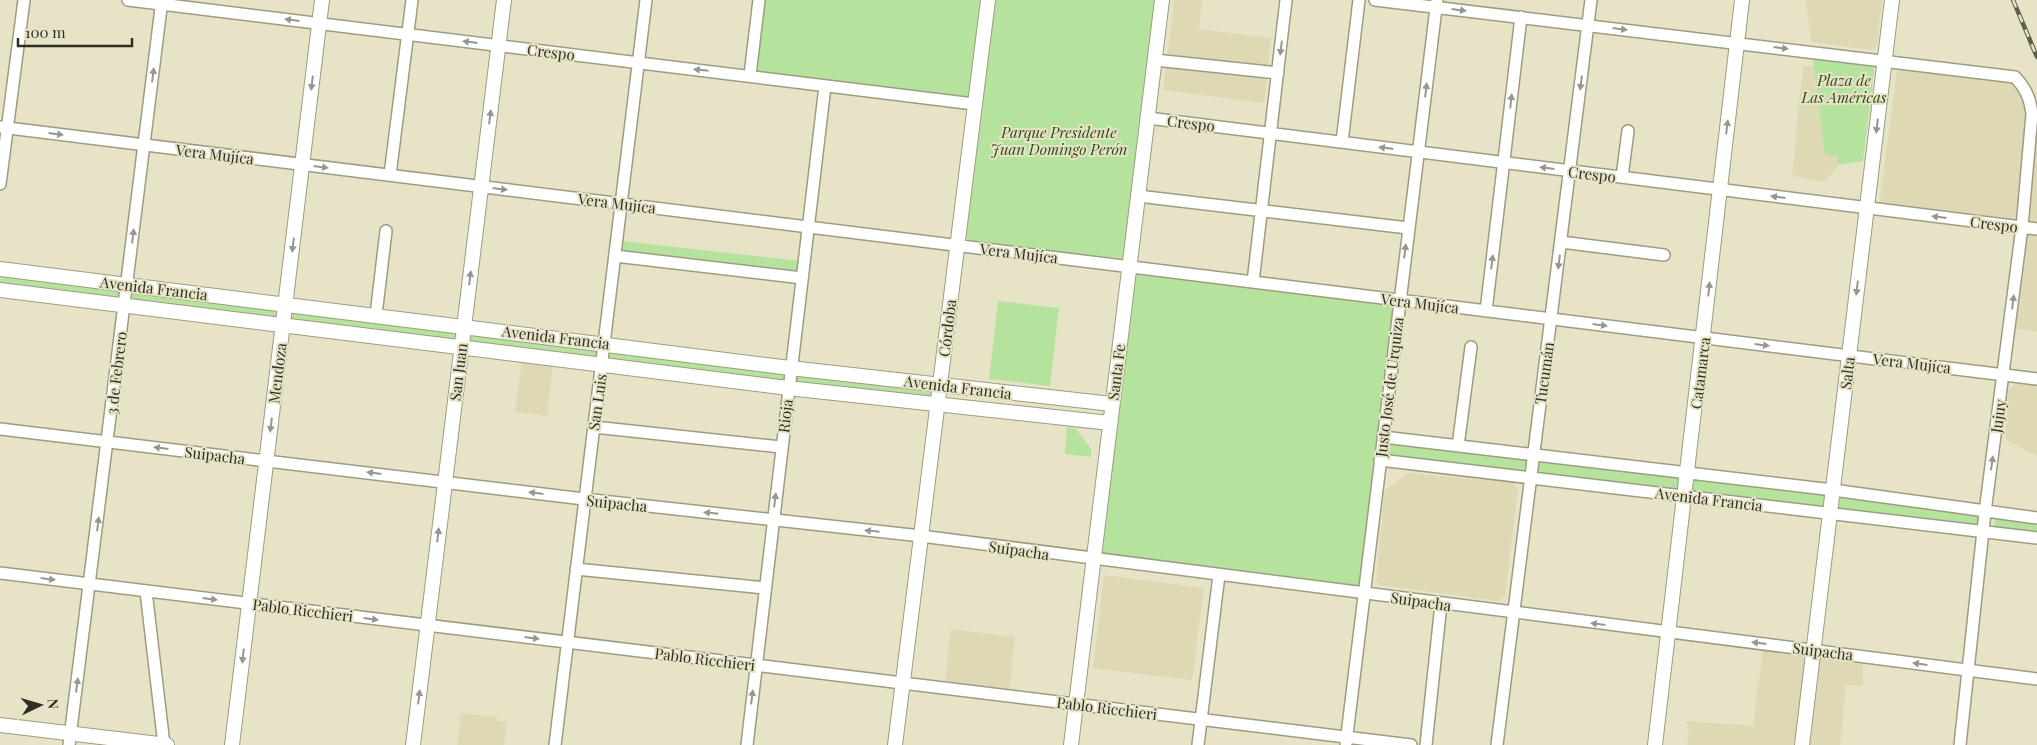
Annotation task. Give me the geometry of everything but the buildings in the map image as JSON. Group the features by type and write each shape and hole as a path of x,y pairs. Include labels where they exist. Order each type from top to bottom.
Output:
{"main road":[{"name":"Mendoza","path":"232,745 322,0"},
{"name":"San Juan","path":"413,745 504,0"},
{"name":"Córdoba","path":"895,745 988,0"},
{"name":"Santa Fe","path":"1071,745 1092,559 1162,0"},
{"name":"Catamarca","path":"1655,745 1742,0"},
{"name":"Salta","path":"1802,745 1892,0"},
{"name":"Avenida Francia","path":"0,269 604,343 790,368 1112,404"},
{"name":"Avenida Francia","path":"0,290 788,388 1110,423"},
{"path":"0,725 70,739 166,745"}],"street":[{"path":"0,184 4,128 24,0"},
{"name":"Crespo","path":"128,0 162,2 319,24 974,104"},
{"path":"390,175 412,0"},
{"name":"San Luis","path":"555,745 646,0"},
{"path":"750,76 758,0"},
{"path":"1252,282 1286,0"},
{"path":"1342,142 1359,0"},
{"path":"1375,0 1436,4 1521,17 1885,60"},
{"name":"Tucumán","path":"1497,745 1529,478 1562,242 1591,0"},
{"name":"3 de Febrero","path":"70,739 91,584 162,2"},
{"name":"Justo José de Urquiza","path":"1346,741 1436,4"},
{"path":"1486,311 1521,17"},
{"path":"1155,60 1278,73"},
{"name":"Jujuy","path":"1885,60 2015,77 2025,88 2030,99 2032,114 2022,227 1985,512 1960,745"},
{"name":"Rioja","path":"747,745 790,368 826,86"},
{"name":"Crespo","path":"1148,118 2037,229"},
{"name":"Vera Mujíca","path":"4,128 2037,379"},
{"path":"1622,177 1628,130"},
{"path":"1138,196 1408,228"},
{"path":"376,315 386,230"},
{"path":"1562,242 1664,255"},
{"path":"615,256 802,278"},
{"path":"1458,446 1471,347"},
{"path":"594,427 782,448"},
{"name":"Suipacha","path":"0,428 584,499 921,536 1512,614 2037,678"},
{"name":"Avenida Francia","path":"1383,437 1833,490 2037,518"},
{"name":"Avenida Francia","path":"1380,460 2037,538"},
{"path":"576,569 765,588"},
{"name":"Pablo Ricchieri","path":"0,574 1075,704 1346,741 1410,745"},
{"path":"1198,745 1219,575"},
{"path":"146,591 166,745"},
{"path":"1426,745 1441,604"}],"shaded area":[{"path":"1174,0 1202,0 1199,29 1271,38 1264,103 1163,90"},
{"path":"1806,0 1882,0 1877,46 1871,50 1811,42"},
{"path":"1803,66 1813,66 1825,156 1837,155 1838,165 1825,182 1792,176"},
{"path":"1897,69 2015,77 2037,113 2037,331 2016,329 2022,227 1878,215"},
{"path":"522,360 553,364 547,416 515,412"},
{"path":"2037,382 2037,456 2005,439 2008,390 2017,383"},
{"path":"1409,473 1513,483 1518,489 1505,596 1499,601 1379,585 1376,580 1385,490"},
{"path":"1104,575 1204,588 1192,680 1093,668"},
{"path":"951,629 1015,637 1009,690 945,682"},
{"path":"1763,650 1863,663 1863,686 1846,685 1840,745 1687,745 1689,727 1686,721 1753,726"},
{"path":"461,713 497,717 497,721 507,722 504,745 457,745"}],"green space":[{"path":"759,0 988,0 974,104 750,75"},
{"name":"Parque Presidente Juan Domingo Perón","path":"995,0 1158,0 1127,253 1121,258 972,244 968,240 966,233"},
{"name":"Plaza de Las Américas","path":"1812,55 1875,63 1863,161 1838,165 1837,155 1825,156"},
{"path":"621,241 800,261 798,273 620,254"},
{"path":"1129,267 1399,300 1383,437 1985,512 1983,532 1381,460 1364,593 1092,559"},
{"path":"0,269 940,384 937,403 0,290"},
{"path":"998,301 1059,308 1050,386 989,379"},
{"path":"1067,427 1075,428 1091,449 1091,457 1065,454"},
{"path":"1996,516 2037,520 2037,535 1996,529 1994,524"}],"railway":[{"path":"2013,0 2037,57"}]}
